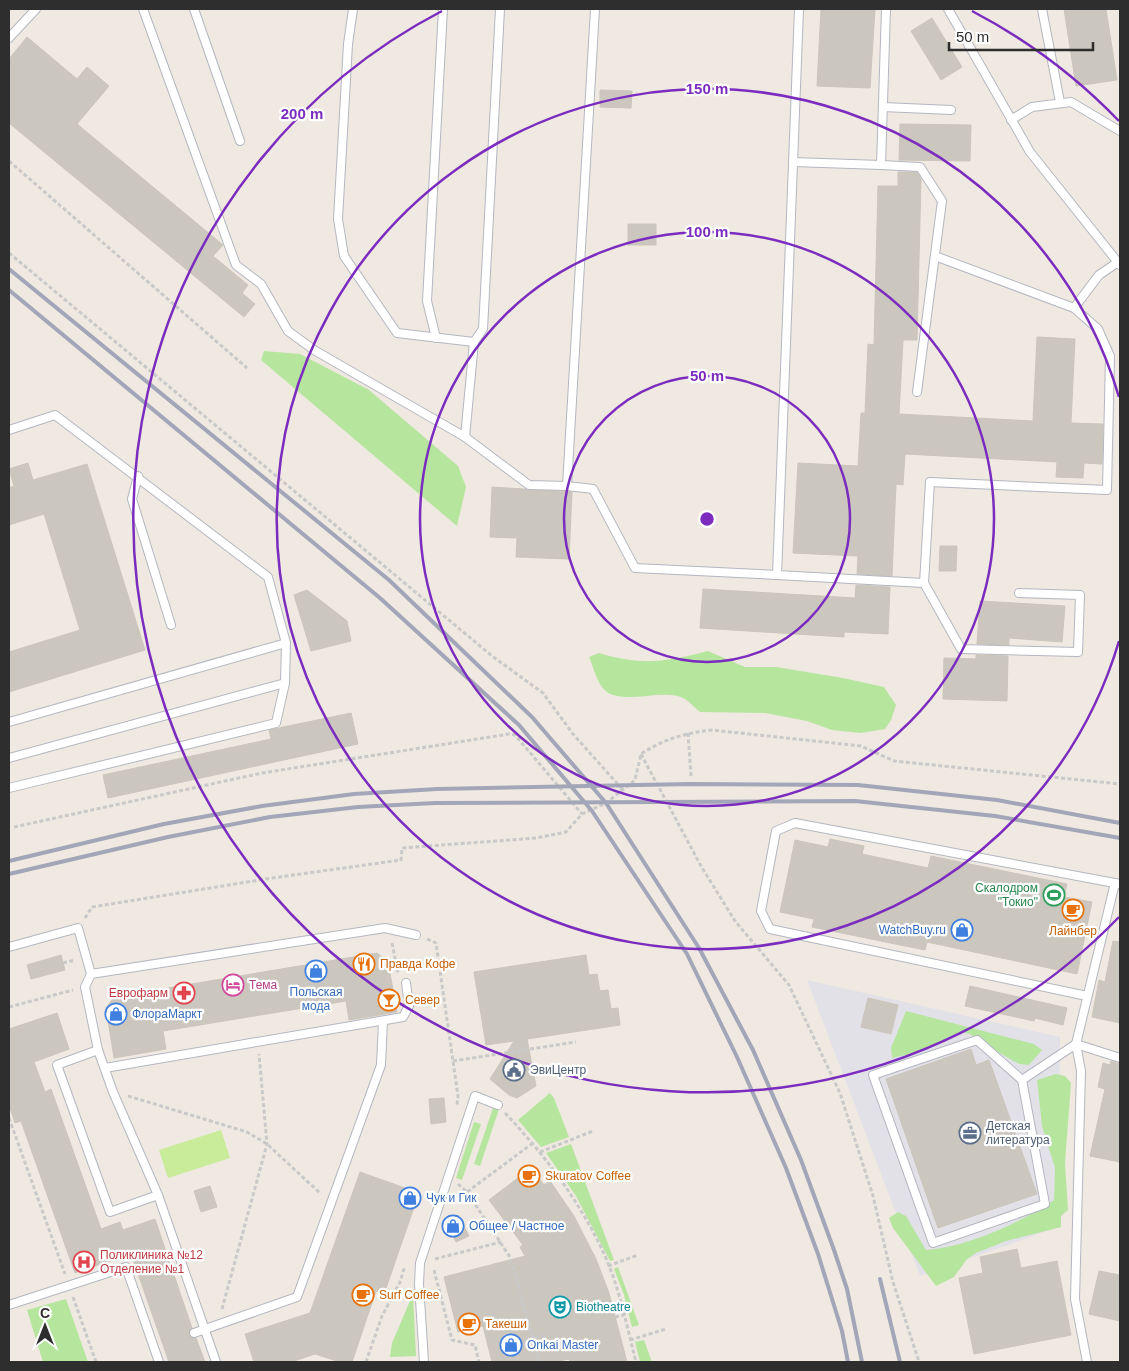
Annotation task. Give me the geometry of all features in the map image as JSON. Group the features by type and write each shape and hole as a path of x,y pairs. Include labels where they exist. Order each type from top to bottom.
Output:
{"lane":[{"path":"9,38 36,9"},
{"path":"143,9 236,265 261,284 288,331 314,350 465,437 529,486 567,486 593,489 635,568 924,584"},
{"path":"194,9 240,141"},
{"path":"353,9 348,44 338,219 344,256 397,333 474,342"},
{"path":"436,338 427,301 443,9"},
{"path":"465,437 474,342 483,329 500,9"},
{"path":"567,486 595,9"},
{"path":"777,575 799,9"},
{"path":"881,165 886,9"},
{"path":"948,9 1030,152 1119,264 1099,275 1074,308"},
{"path":"1042,9 1060,102"},
{"path":"1011,120 1032,107 1071,102 1120,131"},
{"path":"883,107 951,110"},
{"path":"794,162 920,167 942,201 917,392"},
{"path":"935,256 1074,308 1098,329 1110,356 1107,490 930,482 924,584 961,648 1078,652 1080,595 1019,593"},
{"path":"9,430 55,415 138,476 268,577 286,644 285,683 276,723 9,788"},
{"path":"138,476 132,499 171,625"},
{"path":"9,722 286,644"},
{"path":"9,758 285,683"},
{"path":"1086,1362 1075,1299 1081,1071 1076,1044 1087,996 1118,884 795,823 776,831 761,911 770,929 1087,996"},
{"path":"9,948 78,928 90,974 85,987 98,1050 113,1092 158,1195 216,1362"},
{"path":"90,974 385,928 416,935"},
{"path":"105,1068 403,1017 407,1013 409,1006 406,983"},
{"path":"194,1333 297,1297 381,1065 383,1021"},
{"path":"977,1040 1022,1080 1045,1204 933,1243 874,1075 977,1040"},
{"path":"1076,1044 1120,1058"},
{"path":"1022,1080 1076,1044"},
{"path":"98,1050 57,1065 110,1212 158,1195"},
{"path":"424,1362 419,1284 420,1263 475,1096 498,1105"},
{"path":"9,1305 126,1267 159,1362"},
{"path":"154,1348 162,1344"}],"path":[{"path":"9,161 248,368"},
{"path":"9,253 492,656 543,693 573,734 623,790"},
{"path":"92,907 272,878 401,860 402,848 536,838 566,832 582,814 606,803 635,780 641,754 657,743 688,733 712,730 861,746 894,761 1120,784"},
{"path":"688,733 691,776"},
{"path":"14,827 262,773 509,734 515,735 582,814"},
{"path":"641,754 700,866 735,921 789,985 840,1094 873,1196 893,1282 919,1362"},
{"path":"416,935 436,943 458,1096"},
{"path":"392,939 398,974 406,983"},
{"path":"217,1325 267,1144 257,1041"},
{"path":"453,1061 576,1042"},
{"path":"113,1092 247,1132 267,1144 331,1204"},
{"path":"498,1105 540,1152 579,1210 608,1266 624,1315 636,1362"},
{"path":"9,1118 96,1362"},
{"path":"540,1152 593,1131"},
{"path":"533,1143 466,1192 510,1256 539,1362"},
{"path":"420,1263 501,1242"},
{"path":"608,1266 638,1255"},
{"path":"431,1260 452,1340 475,1345 479,1362"},
{"path":"615,1317 624,1315"},
{"path":"630,1340 666,1329"},
{"path":"533,1339 545,1335"}],"shaded area":[{"path":"807,980 1060,1037 1058,1227 920,1276"}],"green space":[{"path":"264,351 300,354 369,390 458,466 466,487 457,526 261,360"},
{"path":"708,651 745,667 776,667 884,687 896,705 891,720 885,729 861,733 832,730 807,721 765,713 700,712 687,700 676,696 630,697 609,693 600,684 589,657 599,653 628,660 654,661 679,658"},
{"path":"906,1011 1034,1044 1042,1050 1029,1065 1019,1064 971,1035 959,1033 923,1051 892,1058 891,1048"},
{"path":"1056,1074 1065,1076 1071,1083 1065,1163 1068,1210 1061,1216 1061,1227 1006,1241 976,1253 967,1259 954,1277 936,1286 893,1228 889,1218 898,1212 906,1216 926,1250 976,1239 1025,1217 1054,1200 1055,1168 1042,1126 1037,1080"},
{"path":"550,1093 554,1098 569,1137 541,1147 518,1120"},
{"path":"493,1108 499,1109 480,1166 474,1164"},
{"path":"474,1122 481,1124 462,1180 456,1178"},
{"path":"221,1130 230,1158 168,1178 159,1150"},
{"path":"571,1144 614,1260 610,1261 576,1196 546,1153"},
{"path":"618,1267 639,1325 632,1327 624,1295 614,1269"},
{"path":"413,1294 416,1356 390,1357 392,1343"},
{"path":"66,1299 88,1362 43,1362 27,1310"},
{"path":"644,1340 652,1362 640,1362 635,1342"}],"building":[{"path":"821,9 875,9 870,88 817,86"},
{"path":"1064,9 1106,9 1117,80 1076,86"},
{"path":"932,18 962,67 941,80 911,31"},
{"path":"27,37 77,79 87,67 109,86 77,124 223,245 213,256 248,285 242,293 255,304 244,317 9,123 9,59"},
{"path":"600,90 632,91 631,108 600,107"},
{"path":"900,124 971,125 970,161 899,160"},
{"path":"898,172 917,172 921,179 917,340 903,340 899,414 1033,421 1037,337 1075,339 1071,423 1103,424 1102,464 1084,463 1083,478 1056,477 1057,462 905,454 903,485 896,484 892,576 857,574 858,556 793,553 798,463 858,466 861,413 865,413 868,344 874,345 878,186 898,186"},
{"path":"628,224 656,224 656,245 628,245"},
{"path":"28,463 33,480 87,464 145,650 9,692 9,652 80,630 44,514 9,525 9,488 14,486 9,469"},
{"path":"492,487 572,492 569,559 516,557 517,538 490,537"},
{"path":"940,546 957,546 956,571 939,571"},
{"path":"856,585 890,587 888,634 844,632 844,637 700,628 703,589 855,598"},
{"path":"307,590 347,621 351,641 311,651 294,595"},
{"path":"980,601 1065,606 1062,642 1009,638 1009,645 977,644"},
{"path":"976,655 1008,656 1007,701 943,699 944,658 976,659"},
{"path":"351,713 358,744 108,798 103,775 271,739 269,730"},
{"path":"830,839 864,846 862,854 928,868 931,856 1067,884 1064,897 1092,902 1077,974 927,942 925,950 812,927 814,919 780,912 795,840 828,847"},
{"path":"1113,941 1120,942 1120,1023 1092,1017 1099,980 1105,982"},
{"path":"377,953 388,962 397,1012 349,1020 346,1001 163,1031 166,1049 114,1058 106,1008 114,997"},
{"path":"61,955 65,970 31,979 27,965"},
{"path":"586,955 589,975 597,974 600,991 608,990 611,1009 618,1008 620,1025 527,1039 536,1086 517,1098 509,1095 490,1079 514,1041 486,1045 474,972"},
{"path":"970,986 1067,1008 1063,1025 1035,1018 1034,1021 965,1006"},
{"path":"868,998 898,1005 891,1034 861,1027"},
{"path":"57,1013 69,1049 34,1062 45,1092 51,1089 101,1229 120,1222 123,1230 155,1219 192,1328 189,1334 191,1338 196,1338 205,1362 169,1362 131,1254 75,1273 21,1121 15,1123 9,1105 9,1029"},
{"path":"971,1049 976,1065 989,1060 1037,1194 938,1228 886,1079"},
{"path":"1111,1061 1120,1064 1120,1162 1090,1156 1105,1089 1098,1087 1103,1063 1110,1065"},
{"path":"444,1098 446,1122 431,1124 429,1099"},
{"path":"531,1168 544,1185 550,1181 574,1216 596,1259 609,1293 627,1362 570,1362 569,1359 554,1362 492,1362 483,1326 458,1332 444,1277 525,1256 520,1247 523,1245 489,1200"},
{"path":"360,1172 419,1193 384,1294 376,1291 352,1362 340,1362 315,1354 291,1362 254,1362 245,1334 310,1313"},
{"path":"210,1186 217,1207 201,1212 194,1191"},
{"path":"458,1215 469,1236 456,1242 446,1222"},
{"path":"1017,1249 1021,1268 1057,1261 1071,1335 974,1354 959,1278 983,1273 980,1257"},
{"path":"1099,1271 1120,1275 1120,1321 1089,1314"}],"railway":[{"path":"9,269 389,580 532,717 606,803 699,948 753,1050 801,1160 834,1250 847,1289 862,1362"},
{"path":"9,290 380,598 519,725 592,811 687,954 737,1057 786,1168 818,1254 842,1331 848,1362"},
{"path":"9,861 164,824 262,806 354,794 437,789 691,784 858,785 997,800 1120,823"},
{"path":"9,874 168,837 270,817 358,807 435,803 855,801 995,816 1120,838"},
{"path":"880,1279 900,1362"}],"place":[{"name":"Скалодром \"Токио\"","path":"1054,895"},
{"name":"Лайнбер","path":"1073,910"},
{"name":"WatchBuy.ru","path":"962,930"},
{"name":"Правда Кофе","path":"364,964"},
{"name":"Польская мода","path":"316,971"},
{"name":"Тема","path":"233,985"},
{"name":"Еврофарм","path":"184,993"},
{"name":"Север","path":"389,1000"},
{"name":"ФлораМаркт","path":"116,1014"},
{"name":"ЭвиЦентр","path":"514,1070"},
{"name":"Детская литература","path":"970,1133"},
{"name":"Skuratov Coffee","path":"529,1176"},
{"name":"Чук и Гик","path":"410,1198"},
{"name":"Общее / Частное","path":"453,1226"},
{"name":"Поликлиника №12 Отделение №1","path":"84,1262"},
{"name":"Surf Coffee","path":"363,1295"},
{"name":"Biotheatre","path":"560,1307"},
{"name":"Такеши","path":"469,1324"},
{"name":"Onkai Master","path":"511,1345"}]}
